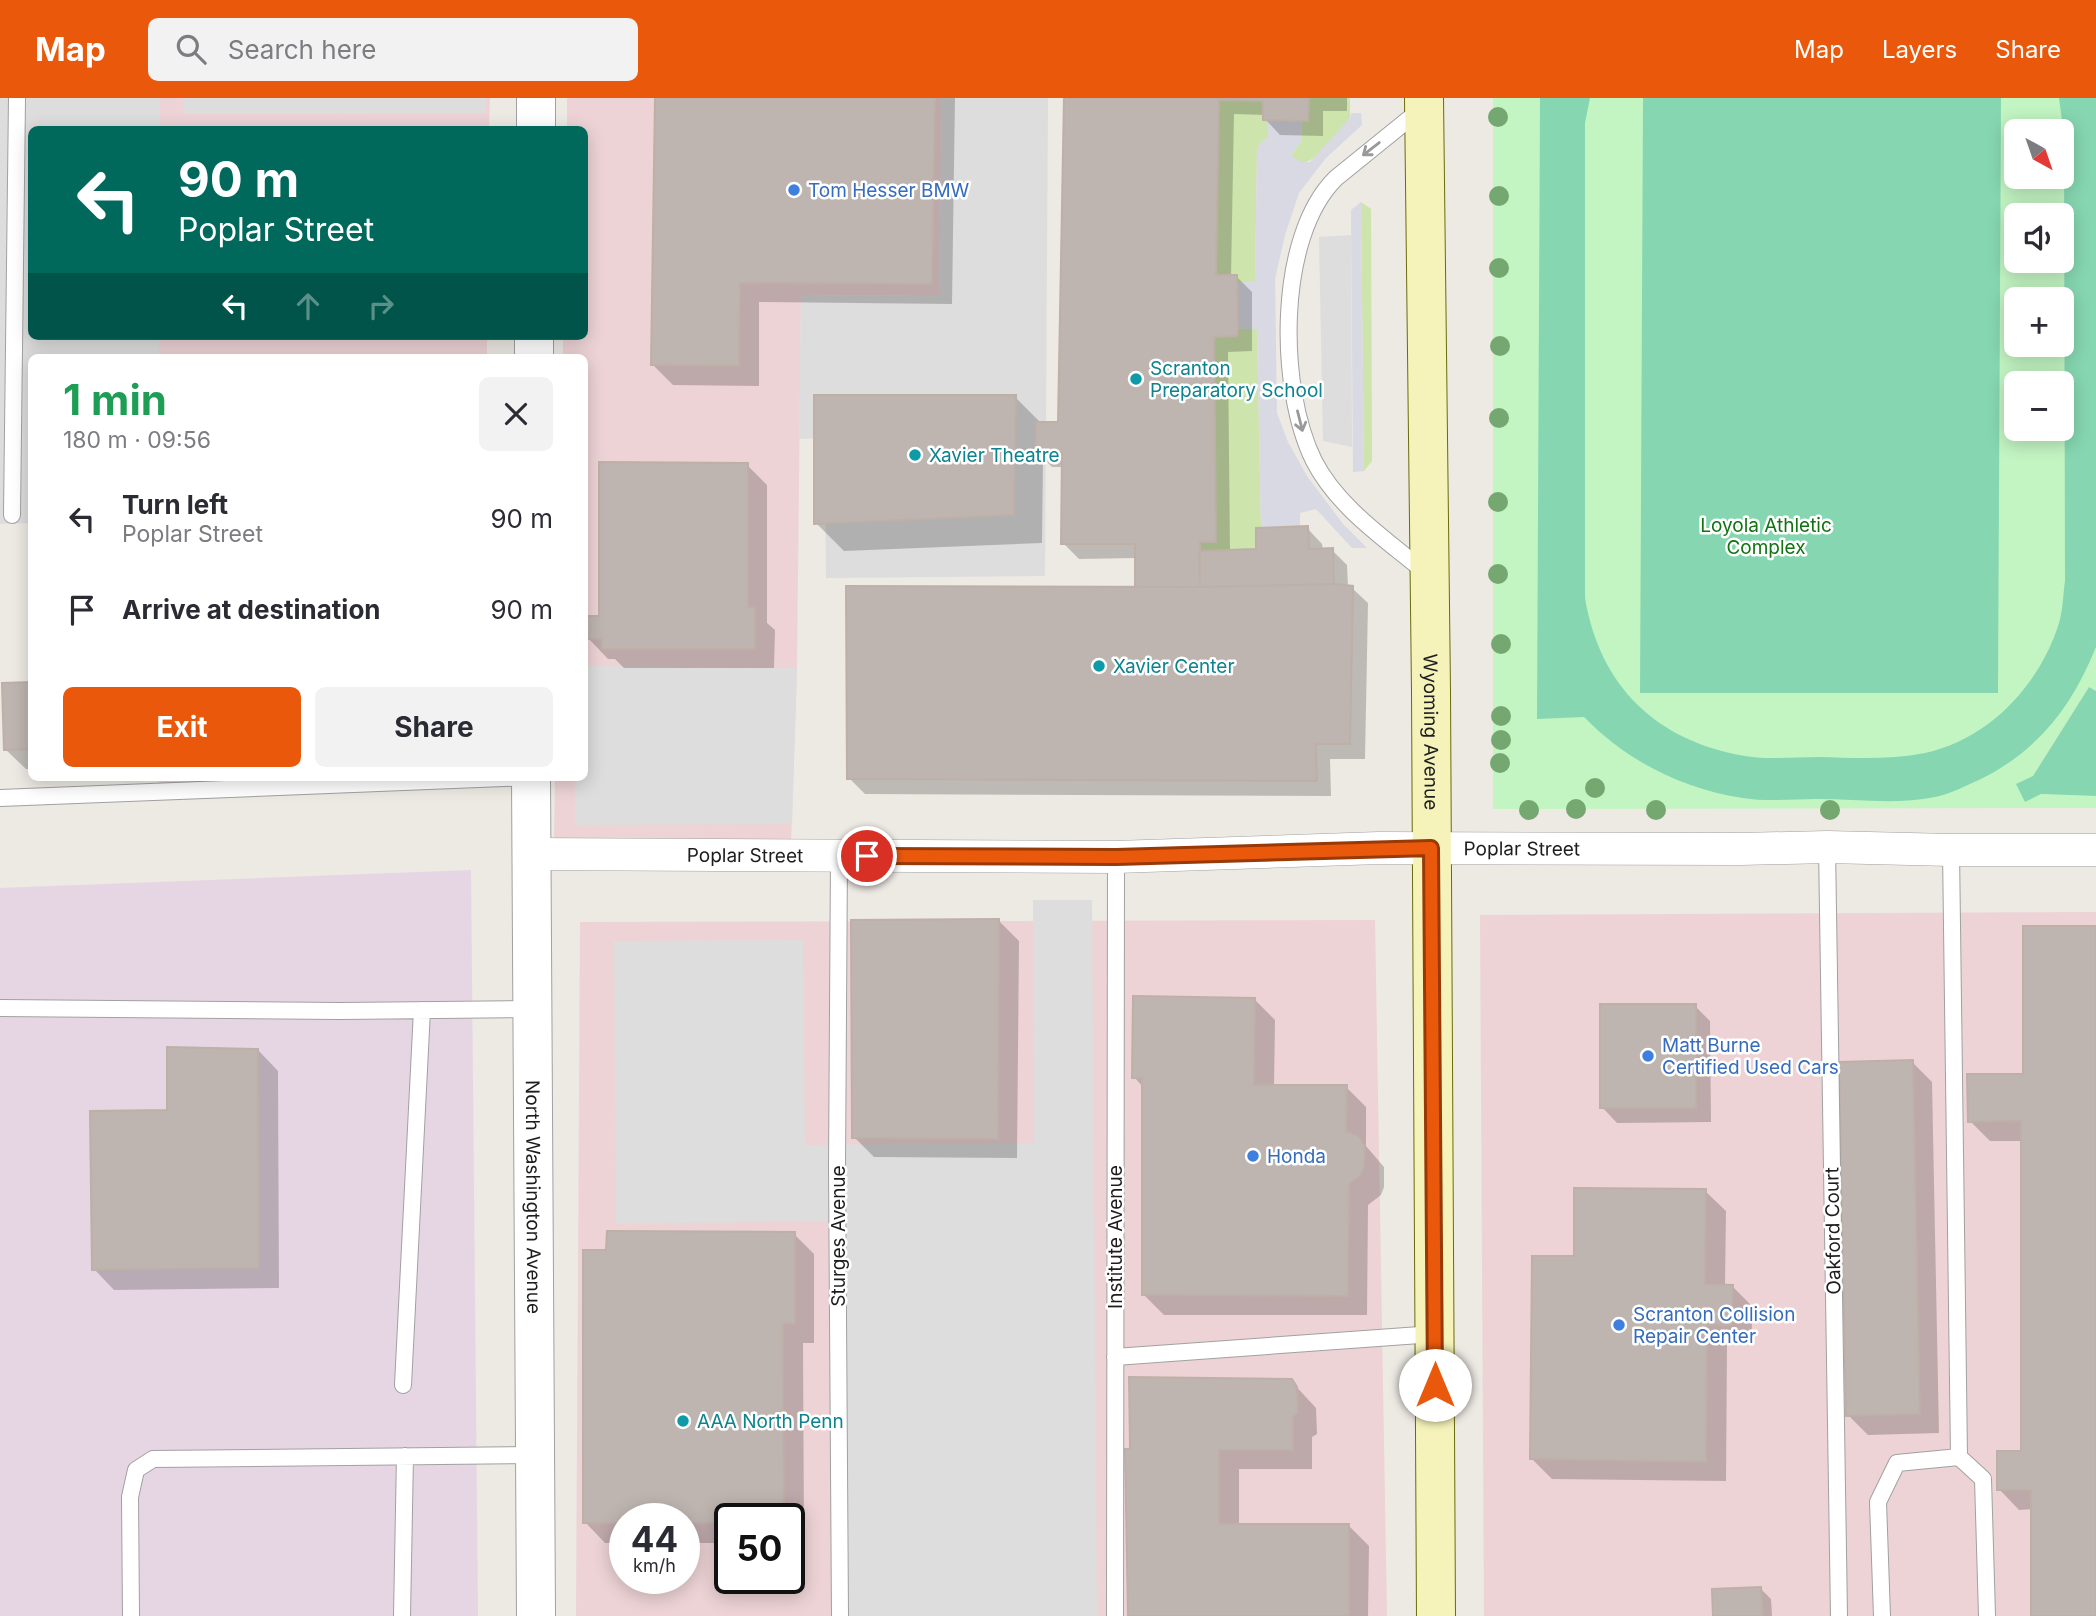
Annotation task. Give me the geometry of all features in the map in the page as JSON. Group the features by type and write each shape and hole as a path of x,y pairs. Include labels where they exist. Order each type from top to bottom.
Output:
{"main road":[{"name":"Wyoming Avenue","path":"1424,102 1436,1616"}],"street":[{"path":"536,98 536,126"},
{"name":"North Washington Avenue","path":"531,781 536,1616"},
{"name":"Poplar Street","path":"530,854 1116,857 1431,848 2096,849"}],"lane":[{"path":"12,514 17,98"},
{"path":"1424,102 1342,172 1319,198 1306,223 1293,271 1288,323 1293,394 1314,461 1331,488 1351,510 1429,576"},
{"path":"0,798 430,781"},
{"name":"Oakford Court","path":"1827,847 1839,1616"},
{"path":"1951,850 1959,1457 1983,1479 1987,1616"},
{"name":"Sturges Avenue","path":"839,856 837,1167 840,1616"},
{"name":"Institute Avenue","path":"1115,1616 1116,857"},
{"path":"0,1009 531,1009"},
{"path":"403,1385 422,1010"},
{"path":"1115,1357 1434,1334"},
{"path":"131,1616 130,1497 136,1470 153,1459 535,1455"},
{"path":"402,1616 404,1456"},
{"path":"1882,1616 1878,1502 1897,1462 1959,1457"}],"shaded area":[{"path":"0,98 160,98 160,126 28,126 28,340 159,340 159,354 28,354 28,523 0,524"},
{"path":"160,98 490,98 489,126 160,126"},
{"path":"183,98 486,98 486,113 184,114"},
{"path":"567,98 942,98 939,296 801,295 797,668 791,843 554,838 555,781 588,781 588,354 563,354 563,340 588,340 588,126 567,126"},
{"path":"942,98 1048,98 1045,576 826,578 825,438 799,439 801,295 939,296"},
{"path":"1351,113 1361,113 1362,125 1326,158 1299,193 1285,235 1275,279 1277,413 1288,442 1307,476 1343,524 1367,548 1352,548 1316,509 1300,513 1300,527 1261,528 1257,330 1238,328 1237,283 1255,281 1257,150 1261,142 1268,138 1268,120 1302,121 1301,141 1291,156 1301,162 1310,162 1350,118"},
{"path":"1361,202 1364,471 1353,472 1351,210"},
{"path":"1351,235 1352,447 1323,441 1319,237"},
{"path":"159,340 487,340 487,354 159,354"},
{"path":"588,666 797,668 792,824 575,825 575,781 588,781"},
{"path":"159,781 353,781 159,787"},
{"path":"471,870 478,1616 0,1616 0,888"},
{"path":"1033,900 1092,900 1097,1616 841,1616 837,1221 616,1224 614,941 803,940 805,1145 1034,1143"},
{"path":"2096,912 2096,1616 1484,1616 1480,915"},
{"path":"1375,920 1387,1616 576,1616 580,922"}],"green space":[{"path":"1309,98 1350,98 1350,118 1320,153 1307,162 1301,162 1291,156 1301,141 1302,121"},
{"name":"Loyola Athletic Complex","path":"1493,98 2096,98 2096,691 2089,687 2033,776 2041,794 2096,796 2096,808 1493,809"},
{"path":"1540,98 1590,98 1585,123 1585,598 1604,658 1619,683 1638,705 1685,738 1713,749 1745,756 1773,758 1872,758 1925,753 1949,746 1991,722 2009,706 2039,667 2060,618 2065,581 2065,441 2074,441 2074,371 2065,371 2064,357 2074,357 2074,287 2064,287 2064,273 2074,273 2074,203 2064,203 2064,189 2074,189 2074,119 2062,119 2059,98 2096,98 2096,647 2076,689 2051,725 2036,741 2000,768 1941,796 1891,801 1771,800 1720,794 1677,780 1637,760 1584,717 1537,719"},
{"path":"1643,98 2001,98 1998,693 1640,693"},
{"path":"1219,100 1263,101 1263,120 1268,120 1268,138 1261,142 1257,150 1255,282 1237,283 1216,275"},
{"path":"1361,202 1371,209 1372,461 1364,471"},
{"path":"1238,328 1257,329 1261,528 1256,528 1256,549 1199,551 1200,542 1215,542 1214,337 1237,336"},
{"path":"2089,687 2096,691 2096,796 2041,794 2025,802 2016,784 2033,776"}],"building":[{"name":"Tom Hesser BMW","path":"655,98 935,98 932,284 740,283 739,366 651,365"},
{"name":"Scranton Preparatory School","path":"1064,98 1309,98 1308,121 1263,120 1263,101 1219,100 1216,275 1237,275 1238,328 1237,336 1214,337 1216,542 1200,542 1200,587 1135,587 1135,544 1061,544 1062,452 1035,452 1036,422 1058,422"},
{"name":"Xavier Theatre","path":"814,395 1016,395 1014,515 814,524"},
{"path":"599,462 748,463 748,607 755,608 755,649 602,649 601,639 588,639 588,616 599,616"},
{"path":"1308,526 1309,549 1333,548 1334,584 1200,587 1199,551 1256,549 1256,528"},
{"name":"Xavier Center","path":"1334,584 1353,586 1350,744 1316,744 1317,781 847,779 846,586 1200,587"},
{"path":"28,682 28,749 4,750 2,683"},
{"path":"999,919 998,1139 852,1138 851,920"},
{"path":"2023,926 2096,926 2096,1616 2031,1616 2031,1490 1997,1490 1997,1451 2021,1451 2021,1121 1968,1122 1967,1074 2023,1074"},
{"name":"Honda","path":"1133,996 1255,998 1254,1085 1347,1085 1346,1131 1358,1136 1365,1146 1361,1175 1349,1184 1348,1296 1142,1295 1142,1078 1132,1078"},
{"name":"Matt Burne Certified Used Cars","path":"1600,1004 1696,1004 1696,1108 1600,1108"},
{"path":"167,1047 258,1049 259,1268 92,1270 90,1111 167,1110"},
{"path":"1913,1060 1920,1414 1846,1416 1839,1062"},
{"name":"Scranton Collision Repair Center","path":"1574,1188 1706,1189 1705,1284 1733,1285 1732,1325 1707,1325 1706,1462 1530,1459 1532,1256 1574,1256"},
{"name":"AAA North Penn","path":"607,1231 795,1232 795,1324 783,1323 784,1503 714,1503 714,1523 700,1523 700,1503 609,1503 609,1523 583,1523 583,1250 606,1250"},
{"path":"1129,1377 1292,1379 1297,1387 1298,1413 1293,1417 1293,1450 1219,1450 1219,1524 1349,1524 1349,1616 1128,1616 1125,1449 1130,1449"},
{"path":"1761,1587 1763,1616 1713,1616 1712,1589"}],"place":[{"name":"Tom Hesser BMW","path":"794,190"},
{"name":"Scranton Preparatory School","path":"1136,379"},
{"name":"Xavier Theatre","path":"915,455"},
{"name":"Xavier Center","path":"1099,666"},
{"name":"Matt Burne Certified Used Cars","path":"1648,1056"},
{"name":"Honda","path":"1253,1156"},
{"name":"Scranton Collision Repair Center","path":"1619,1325"},
{"name":"AAA North Penn","path":"683,1421"}],"route":[{"path":"867,856 1116,857 1431,848 1435,1385"}]}
